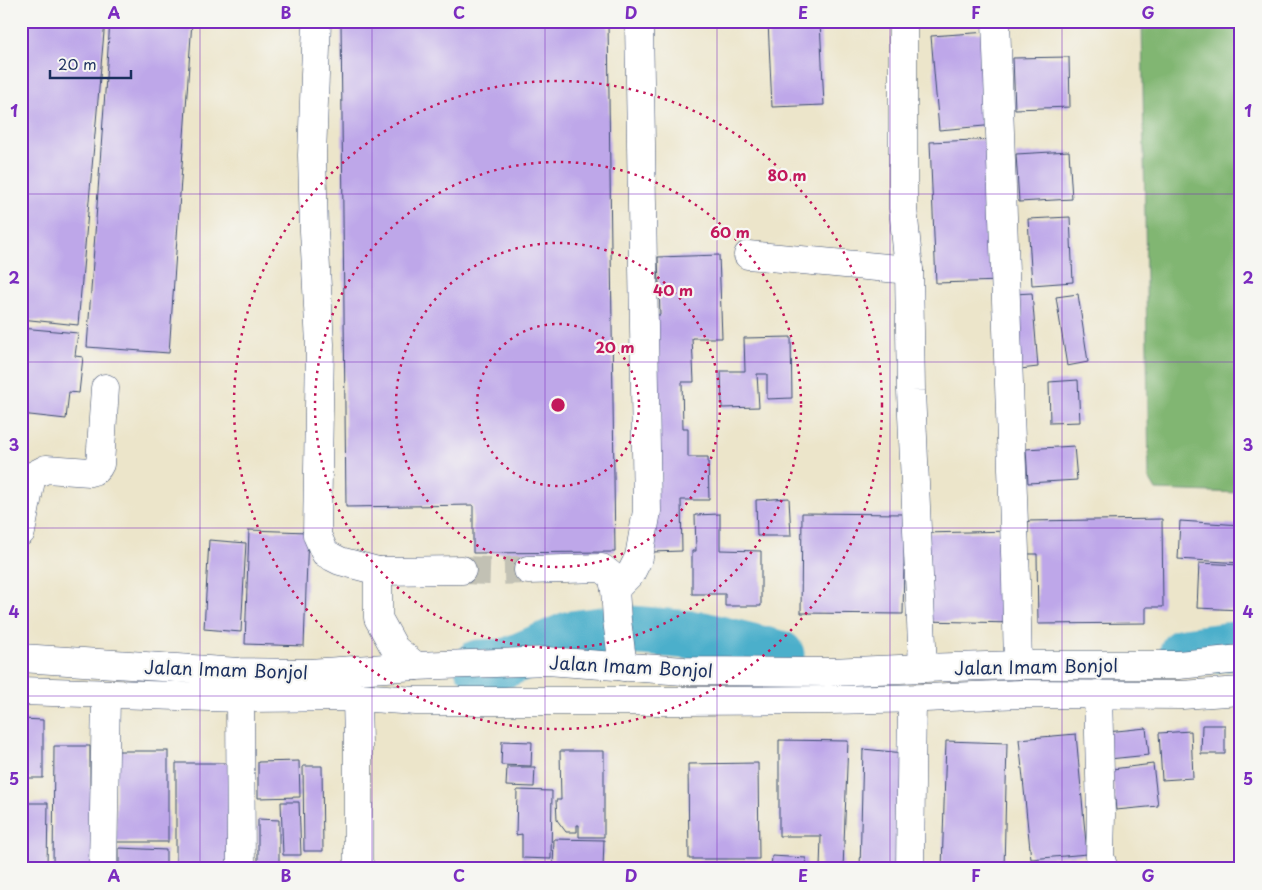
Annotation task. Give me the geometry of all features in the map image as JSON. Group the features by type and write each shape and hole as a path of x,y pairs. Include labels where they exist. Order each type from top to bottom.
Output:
{"main road":[{"path":"317,21 312,155 320,344 317,535 324,553 340,561 378,571 462,570"},
{"path":"616,589 631,573 639,557 647,511 640,21"},
{"path":"903,21 903,208 909,270 911,391 923,662"},
{"path":"996,21 1018,665"},
{"path":"748,256 909,270"},
{"path":"21,532 31,480 34,475 46,468 90,472 98,468 100,464 105,388"},
{"path":"528,570 602,568 612,576 616,589 623,667"},
{"path":"378,571 378,618 408,660 416,701"},
{"name":"Jalan Imam Bonjol","path":"21,658 239,672 309,673 408,660 547,661 684,671 830,672 923,662 1018,665 1178,665 1241,659"},
{"name":"Jalan Imam Bonjol","path":"21,691 240,698 356,697 416,701 830,700 912,699 1021,694 1182,695 1241,691"},
{"path":"1098,694 1101,815 1100,856 1104,869"},
{"path":"103,869 106,695"},
{"path":"356,697 358,861 362,869"},
{"path":"240,698 241,869"},
{"path":"910,869 912,699"}],"green space":[{"path":"1142,21 1241,21 1241,493 1156,490 1149,478"}],"building":[{"path":"21,21 105,21 78,325 21,319"},
{"path":"110,21 192,21 169,353 87,347"},
{"path":"341,21 608,21 615,552 473,553 473,505 346,507"},
{"path":"768,21 820,21 824,105 772,107"},
{"path":"988,32 996,125 939,130 931,36"},
{"path":"1069,57 1070,107 1015,109 1013,58"},
{"path":"996,139 1003,281 936,283 930,142"},
{"path":"1069,151 1072,199 1019,202 1016,154"},
{"path":"1070,217 1073,282 1032,285 1028,219"},
{"path":"719,255 722,338 692,338 694,382 682,382 683,428 688,428 688,457 708,457 709,500 681,500 682,551 652,552 654,315 660,315 658,257"},
{"path":"1032,293 1038,367 1020,369 1014,294"},
{"path":"1078,294 1088,362 1067,366 1056,297"},
{"path":"21,328 78,333 75,356 83,357 79,393 69,392 66,419 21,414"},
{"path":"791,337 792,398 767,399 767,374 757,374 759,407 722,408 721,371 745,371 744,338"},
{"path":"1078,380 1080,422 1050,423 1049,382"},
{"path":"1074,446 1077,480 1028,483 1026,449"},
{"path":"789,498 791,536 757,536 756,500"},
{"path":"802,513 905,514 903,614 801,613"},
{"path":"720,514 720,550 761,551 761,606 725,606 725,594 692,594 692,551 696,551 695,515"},
{"path":"1162,519 1163,607 1146,607 1146,623 1038,624 1037,554 1028,554 1028,521"},
{"path":"1180,521 1241,525 1241,563 1178,559"},
{"path":"249,530 308,532 304,646 245,644"},
{"path":"1012,531 1014,623 924,621 924,533"},
{"path":"209,540 246,543 241,632 204,629"},
{"path":"1199,563 1241,565 1241,610 1197,608"},
{"path":"21,719 43,720 43,778 21,778"},
{"path":"1202,725 1225,725 1225,754 1201,754"},
{"path":"1146,728 1149,755 1109,759 1107,732"},
{"path":"1191,731 1193,778 1162,780 1159,733"},
{"path":"1076,734 1087,854 1031,859 1019,739"},
{"path":"779,740 848,741 843,869 820,869 821,836 779,836"},
{"path":"502,741 532,742 531,766 501,765"},
{"path":"946,741 1007,743 1004,869 942,869"},
{"path":"54,746 90,746 90,788 103,789 103,869 53,869"},
{"path":"863,749 904,753 904,869 860,869"},
{"path":"116,751 168,751 168,842 116,842"},
{"path":"560,751 604,751 604,837 579,837 579,825 577,825 577,832 566,832 557,820 556,800 561,800"},
{"path":"299,761 300,797 258,798 258,762"},
{"path":"176,763 233,763 232,869 176,869"},
{"path":"758,763 759,859 689,859 688,764"},
{"path":"1153,764 1158,806 1116,810 1112,769"},
{"path":"303,766 322,766 323,851 304,851"},
{"path":"507,767 535,767 534,787 506,786"},
{"path":"517,790 552,791 551,859 522,858 522,834 516,835"},
{"path":"281,802 299,802 301,855 283,855"},
{"path":"25,803 48,803 47,869 25,869"},
{"path":"258,819 279,820 279,869 258,869"},
{"path":"554,839 604,840 603,869 553,869"},
{"path":"119,848 166,850 166,869 119,869"},
{"path":"772,856 806,858 807,869 771,869"}],"waterway":[{"path":"478,664 506,663 571,635 618,629 703,636 780,655"},
{"path":"1184,652 1241,645"}],"tunnel":[{"path":"462,570 528,570"}]}
